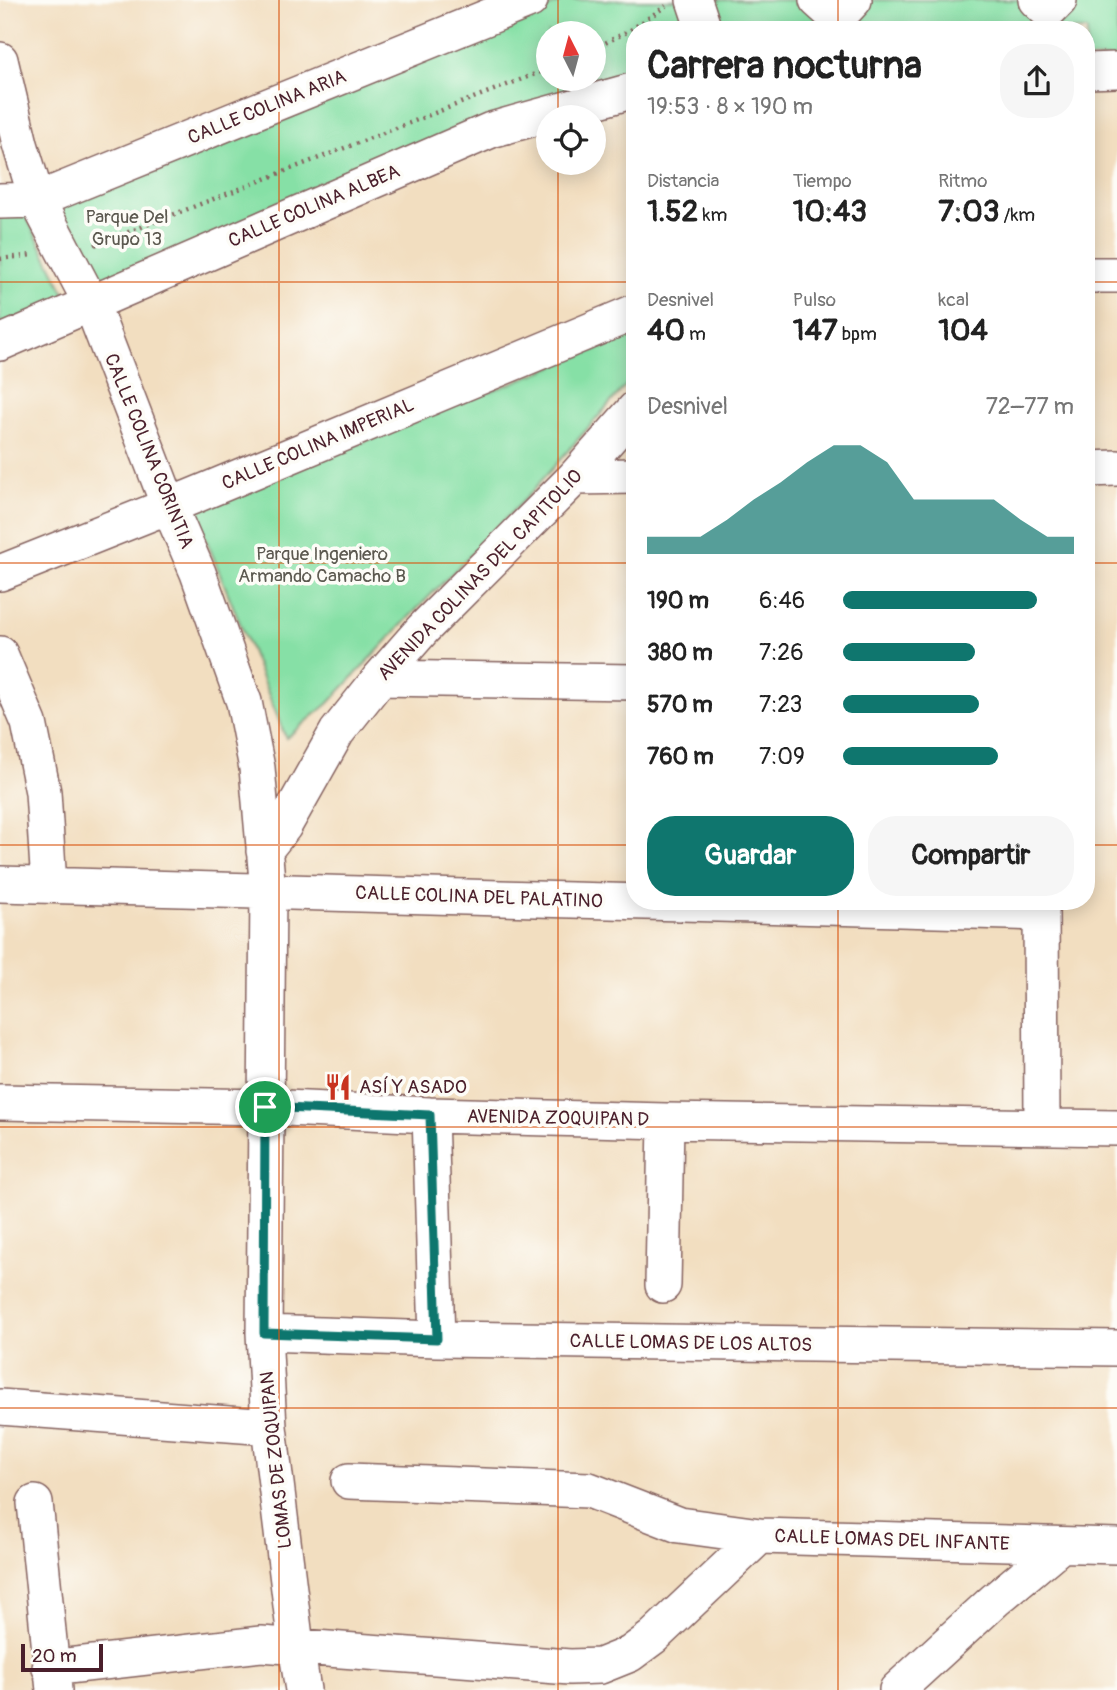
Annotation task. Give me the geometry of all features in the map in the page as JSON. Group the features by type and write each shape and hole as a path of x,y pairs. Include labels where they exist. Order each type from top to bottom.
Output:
{"street":[{"name":"CALLE COLINA ARIA","path":"0,201 37,200 530,0"},
{"path":"694,0 701,21"},
{"path":"817,0 837,18 854,0"},
{"path":"1036,0 1048,11 1059,0"},
{"name":"CALLE COLINA CORINTIA","path":"0,60 20,144 37,200 90,303 198,573 244,702 257,768 264,851"},
{"path":"1095,71 1117,70"},
{"name":"CALLE COLINA ALBEA","path":"0,343 491,130 626,92"},
{"path":"1095,275 1117,275"},
{"name":"CALLE COLINA IMPERIAL","path":"0,573 169,506 626,316"},
{"name":"AVENIDA COLINAS DEL CAPITOLIO","path":"264,851 284,826 337,732 380,678 423,629 575,477 626,419"},
{"path":"1095,469 1117,468"},
{"path":"575,477 626,476"},
{"path":"0,654 29,723 43,792 49,885"},
{"path":"380,678 626,682"},
{"name":"LOMAS DE ZOQUIPAN","path":"264,851 268,891 264,1333 269,1427 303,1690"},
{"name":"CALLE COLINA DEL PALATINO","path":"0,884 626,898"},
{"path":"1041,910 1042,1126"},
{"name":"AVENIDA ZOQUIPAN D","path":"0,1102 265,1107 430,1115 666,1121 1117,1128"},
{"path":"430,1115 437,1339"},
{"path":"663,1285 666,1121"},
{"name":"CALLE LOMAS DE LOS ALTOS","path":"264,1333 437,1339 1117,1348"},
{"path":"0,1407 269,1427"},
{"path":"349,1481 589,1490 679,1525 760,1536"},
{"path":"35,1503 52,1679"},
{"name":"CALLE LOMAS DEL INFANTE","path":"52,1679 261,1644 570,1667 600,1666 630,1654 653,1637 760,1536 1117,1546"},
{"path":"897,1690 995,1600 1061,1545"}],"path":[{"path":"644,21 675,0"},
{"path":"606,42 626,32"},
{"path":"0,260 81,251 536,74"}],"green space":[{"name":"Parque Del Grupo 13","path":"566,0 680,0 685,21 626,21 626,85 574,105 536,105 536,120 104,291 54,205"},
{"path":"711,0 1117,0 1117,58 1095,59 1095,21 718,21"},
{"name":"Parque Del Grupo 13","path":"25,214 67,298 0,327 0,215"},
{"name":"Parque Ingeniero Armando Camacho B","path":"626,338 626,385 527,497 328,704 286,738 194,509"}],"place":[{"name":"ASÍ Y ASADO","path":"338,1087"}],"route":[{"path":"265,1107 430,1115 437,1339 264,1333 265,1107"}]}
